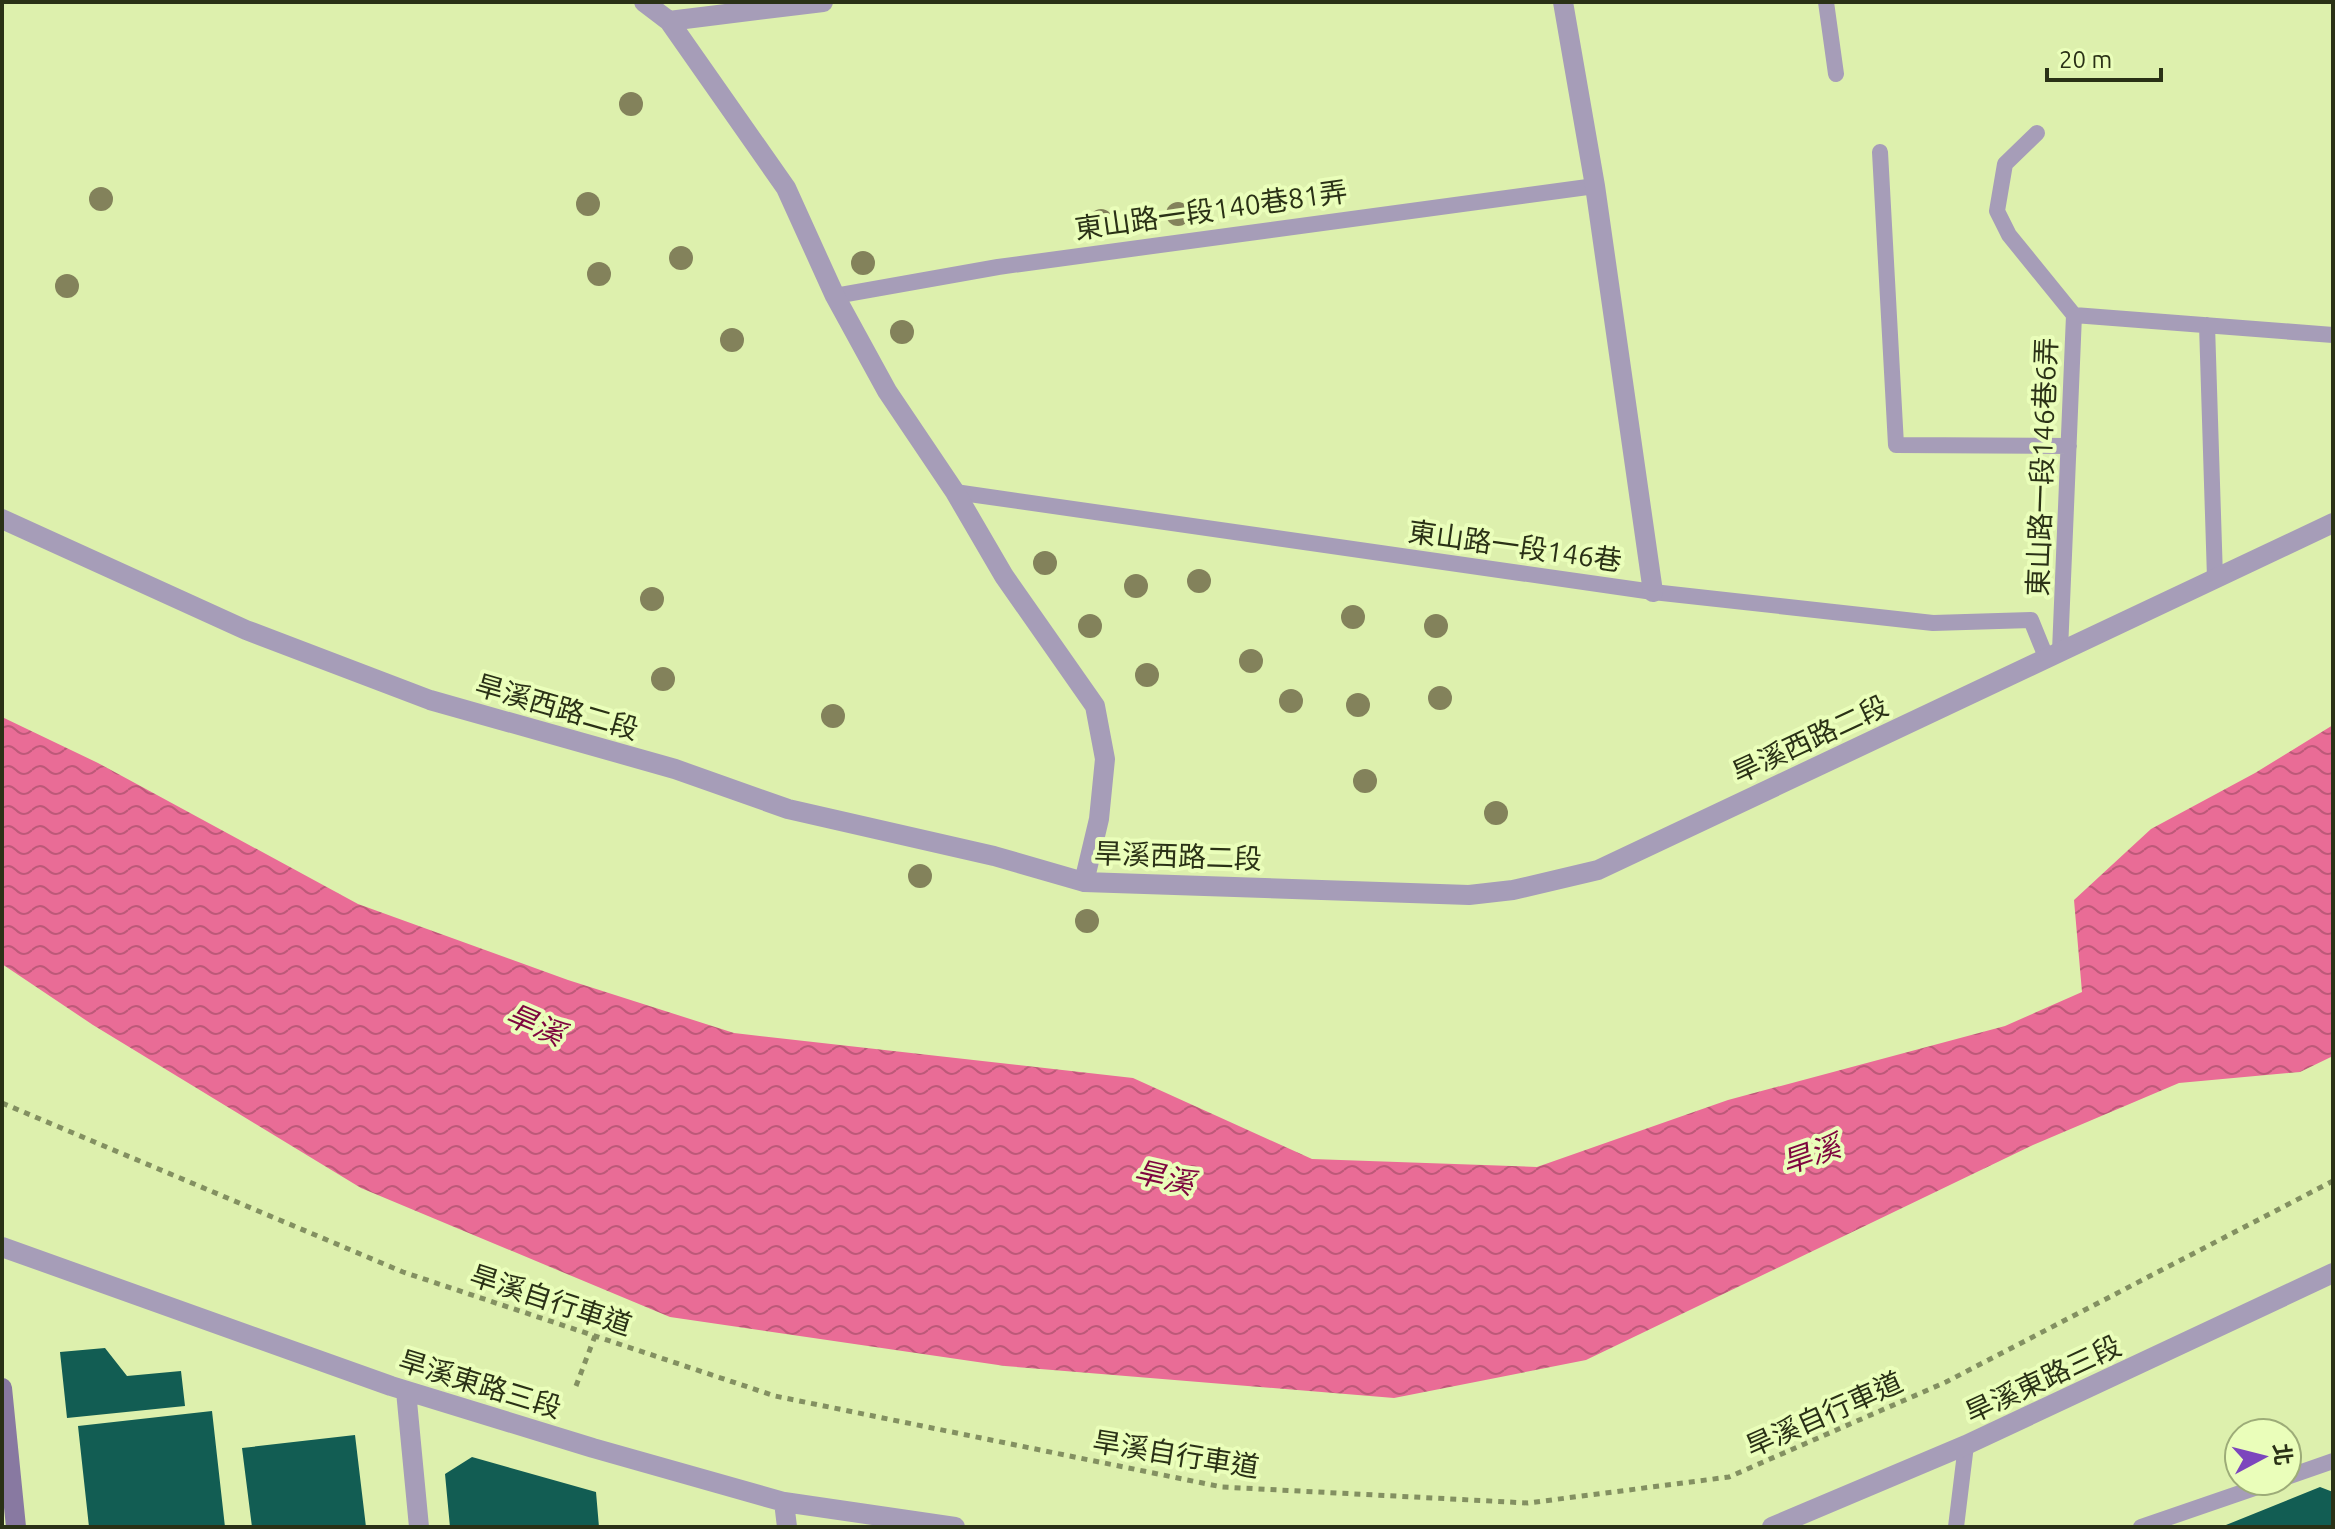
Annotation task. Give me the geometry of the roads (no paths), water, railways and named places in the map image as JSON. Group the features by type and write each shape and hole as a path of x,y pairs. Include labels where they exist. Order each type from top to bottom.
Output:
{"main road":[{"path":"2,1388 16,1527"}],"street":[{"path":"644,2 669,21 786,188 835,296 887,391 955,492 1004,576 1095,706 1105,759 1099,819 1084,882"},
{"path":"669,21 823,2"},
{"path":"1563,2 1595,186 1653,592"},
{"name":"旱溪西路二段","path":"2,519 246,630 430,700 675,769 788,809 994,856 1084,882 1469,895 1513,890 1598,870 2333,523"},
{"name":"旱溪東路三段","path":"2,1247 406,1391 593,1448 784,1502 955,1527"},
{"name":"旱溪東路三段","path":"1772,1527 1966,1445 2333,1273"},
{"path":"406,1391 419,1527"},
{"path":"784,1502 787,1527"}],"lane":[{"path":"1826,2 1836,74"},
{"name":"東山路一段146巷6弄","path":"2037,133 2005,164 1997,211 2009,235 2074,315 2069,446 2053,654"},
{"path":"1880,152 1896,445 2069,446"},
{"name":"東山路一段140巷81弄","path":"835,296 998,267 1595,186"},
{"path":"2074,315 2333,335"},
{"path":"2207,325 2215,578"},
{"name":"東山路一段146巷","path":"955,492 1653,592 1933,623 2031,620 2053,654"},
{"path":"1956,1527 1966,1445"},
{"path":"2303,1471 2333,1461"},
{"path":"2141,1527 2228,1497"}],"water":[{"name":"旱溪","path":"2,717 98,763 358,904 568,980 734,1033 1133,1078 1312,1159 1537,1167 1728,1100 2005,1026 2082,992 2074,900 2151,829 2255,773 2333,725 2333,1056 2300,1072 2179,1083 2033,1145 1586,1360 1394,1398 1005,1366 670,1317 361,1188 93,1025 2,964"}]}
